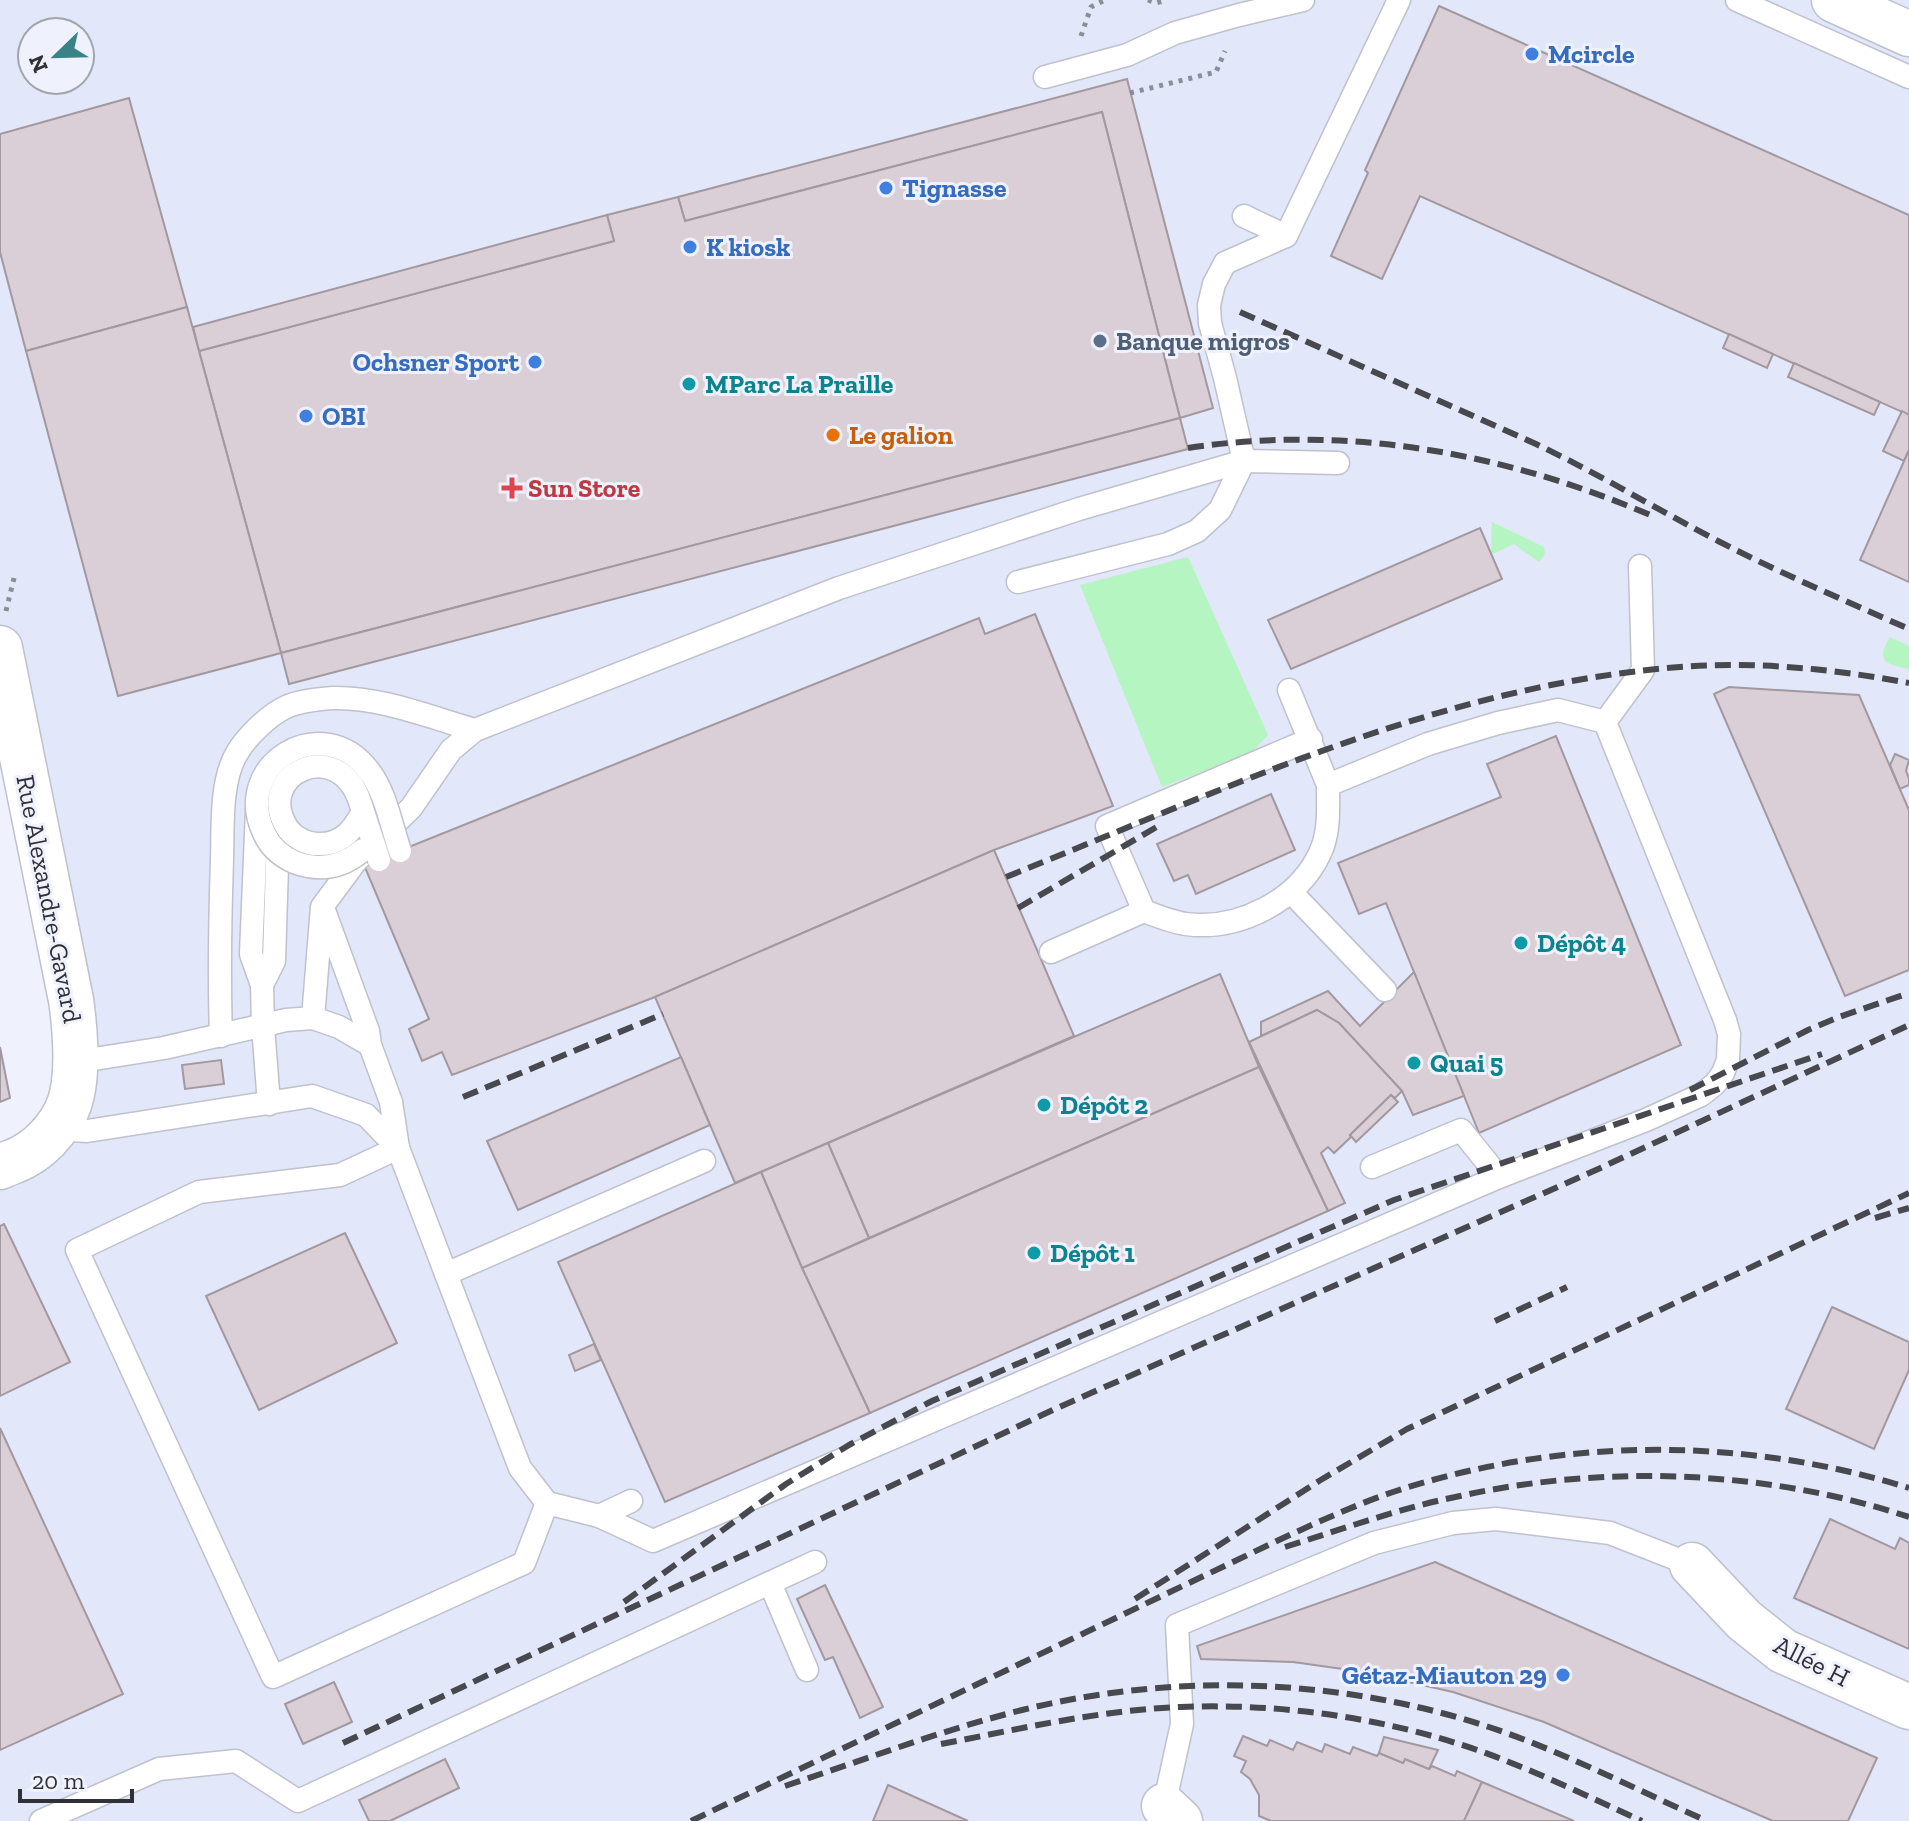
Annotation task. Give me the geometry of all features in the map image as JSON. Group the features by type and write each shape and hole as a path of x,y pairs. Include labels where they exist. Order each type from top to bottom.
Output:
{"street":[{"path":"1834,0 1909,34"},
{"name":"Rue Alexandre-Gavard","path":"0,648 75,1030 72,1094 65,1113 38,1147 0,1167"},
{"name":"Allée H","path":"1692,1565 1744,1620 1783,1651 1909,1707"}],"lane":[{"path":"1045,77 1127,55 1175,33 1303,0"},
{"path":"1018,582 1168,544 1197,531 1220,510 1244,461 1210,323 1209,305 1214,284 1225,263 1286,236 1399,0"},
{"path":"1737,0 1909,77"},
{"path":"1244,216 1286,236"},
{"path":"313,1018 322,907 356,861 411,808 451,750 475,730 839,588 1079,509 1244,461 1338,463"},
{"path":"1605,722 1643,670 1640,566"},
{"path":"1051,952 1144,911 1183,924 1207,926 1227,923 1250,916 1291,892 1308,876 1322,850 1328,821 1328,785 1289,690"},
{"path":"221,1036 219,946 223,819 228,776 236,754 248,738 285,708 332,698 369,700 475,730"},
{"path":"1328,785 1428,744 1498,723 1558,710 1605,722"},
{"path":"322,907 391,1102 398,1148 520,1468 547,1503 599,1516 653,1541 1499,1177 1646,1120 1701,1095 1715,1084 1728,1060 1729,1034 1725,1020 1605,722"},
{"path":"262,985 274,961 276,915 278,819 280,795 285,783 294,773 315,763 341,769 357,786 361,798 362,813 350,832 339,840 318,845 291,832 284,822 279,806 280,795 286,782 294,774 311,766 332,768 351,782 358,794 362,807 389,856 391,825 387,812 383,799 379,786 361,761 349,752 327,744 303,746 279,758 266,773 262,782 258,790 257,812 260,826 275,850 288,859 299,864 314,867 343,864 363,850 374,837 382,817 382,797 380,782 366,756 342,740 323,736 302,737 291,742 273,756 259,785 258,799 257,813 255,827 251,954 262,985 269,1104"},
{"path":"1144,911 1107,826 1311,739"},
{"path":"1291,892 1385,990"},
{"path":"75,1062 221,1036 286,1020 313,1018 339,1027 370,1045"},
{"path":"55,1129 87,1131 312,1096 366,1115 398,1148"},
{"path":"1372,1167 1461,1130 1499,1177"},
{"path":"398,1148 340,1175 199,1192 77,1250 273,1677 524,1563 547,1503"},
{"path":"446,1274 704,1161"},
{"path":"599,1516 631,1501"},
{"path":"1172,1814 1182,1724 1177,1625 1374,1543 1453,1523 1496,1519 1610,1533 1692,1565"},
{"path":"41,1821 159,1769 236,1761 298,1801 815,1562"},
{"path":"770,1583 807,1670"}],"path":[{"path":"1148,0 1156,3 1167,0"},
{"path":"1130,93 1216,72 1239,15"}],"shaded area":[{"path":"0,0 1909,0 1909,1821 0,1821 0,1164 59,1113 72,1027 0,657"}],"green space":[{"path":"1492,522 1544,547 1545,553 1539,562 1514,544 1491,555"},
{"path":"1188,557 1268,735 1251,753 1162,787 1080,585"},
{"path":"1890,637 1909,646 1909,669 1889,663 1883,657"}],"building":[{"path":"1439,6 1909,215 1909,415 1420,196 1382,279 1331,256 1368,173 1365,170"},
{"path":"1127,79 1213,408 1180,418 1102,112 685,221 678,197"},
{"path":"129,98 187,307 26,351 0,252 0,134"},
{"name":"MParc La Praille","path":"1102,112 1180,418 281,653 199,351 614,241 607,215 678,197 685,221"},
{"path":"607,215 614,241 199,351 193,327"},
{"path":"187,307 281,653 118,696 26,351"},
{"path":"1729,334 1773,354 1767,368 1723,348"},
{"path":"1794,363 1880,402 1874,415 1788,377"},
{"path":"1902,411 1909,415 1909,450 1904,461 1883,451"},
{"path":"1180,418 1188,449 289,684 281,653"},
{"path":"1909,450 1909,582 1860,560"},
{"path":"1480,528 1502,579 1291,669 1268,620"},
{"path":"1035,614 1113,806 994,850 655,997 452,1075 442,1052 422,1061 409,1029 429,1019 364,865 979,618 985,634"},
{"path":"1729,687 1859,695 1909,810 1909,970 1845,996 1714,694"},
{"name":"Dépôt 4","path":"1556,736 1681,1045 1479,1133 1386,903 1359,914 1338,863 1501,797 1487,764"},
{"path":"1895,754 1909,760 1906,771 1909,785 1900,789 1890,765"},
{"path":"1271,794 1295,850 1196,894 1188,875 1174,881 1157,844"},
{"path":"994,850 1074,1036 735,1183 655,997"},
{"name":"Quai 5","path":"1414,972 1464,1096 1413,1115 1402,1091 1339,1023 1317,1010 1261,1036 1261,1022 1328,991 1360,1026"},
{"name":"Dépôt 2","path":"1220,974 1259,1067 869,1238 828,1143"},
{"path":"1317,1010 1339,1023 1402,1091 1395,1098 1391,1095 1334,1153 1328,1147 1321,1153 1345,1203 1328,1211 1249,1042"},
{"path":"0,1047 10,1098 0,1102"},
{"path":"681,1057 710,1125 518,1210 487,1141"},
{"path":"221,1060 224,1084 185,1089 182,1065"},
{"name":"Dépôt 1","path":"1259,1067 1328,1211 870,1413 802,1268"},
{"path":"1391,1095 1398,1102 1356,1142 1350,1135"},
{"path":"828,1143 869,1238 802,1268 761,1172"},
{"path":"761,1172 870,1413 665,1502 558,1262"},
{"path":"4,1224 70,1362 0,1396 0,1226"},
{"path":"345,1233 397,1343 259,1410 206,1296"},
{"path":"1832,1307 1909,1342 1909,1370 1874,1449 1786,1409"},
{"path":"594,1344 601,1360 575,1371 569,1355"},
{"path":"0,1428 123,1694 0,1750"},
{"path":"1830,1519 1895,1549 1900,1538 1909,1543 1909,1649 1794,1598"},
{"path":"1435,1562 1877,1758 1848,1821 1773,1821 1544,1722 1453,1692 1364,1672 1293,1662 1201,1659 1197,1646"},
{"path":"825,1585 883,1707 860,1718 833,1657 825,1660 797,1599"},
{"path":"334,1682 352,1722 303,1744 285,1704"},
{"path":"1243,1736 1267,1746 1270,1740 1293,1750 1297,1742 1322,1752 1325,1744 1350,1754 1353,1747 1403,1763 1405,1759 1429,1769 1432,1766 1455,1776 1457,1771 1482,1782 1464,1821 1271,1821 1259,1816 1259,1795 1250,1779 1241,1772 1246,1761 1234,1756"},
{"path":"1384,1737 1438,1750 1429,1769 1405,1759 1403,1763 1379,1753"},
{"path":"445,1759 459,1788 390,1821 369,1821 359,1800"},
{"path":"1482,1782 1574,1821 1464,1821"},
{"path":"888,1785 968,1821 873,1821"}],"railway":[{"path":"1240,312 1536,444 1743,554 1909,629"},
{"path":"1188,448 1248,441 1308,440 1367,442 1426,450 1542,476 1655,517"},
{"path":"1006,877 1336,746 1420,718 1505,695 1592,678 1709,665 1795,668 1909,683"},
{"path":"1018,908 1160,825"},
{"path":"1690,1090 1808,1030 1909,993"},
{"path":"463,1097 663,1014"},
{"path":"343,1743 1055,1409 1596,1170 1909,1025"},
{"path":"624,1602 786,1484 849,1445 932,1401 1394,1200 1822,1054"},
{"path":"1135,1599 1319,1481 1407,1429 1909,1193"},
{"path":"1875,1218 1909,1208"},
{"path":"1495,1321 1567,1287"},
{"path":"691,1821 1309,1526 1393,1492 1456,1474 1521,1461 1586,1453 1651,1450 1716,1452 1781,1459 1846,1471 1909,1488"},
{"path":"1285,1547 1460,1496 1572,1479 1629,1476 1743,1481 1799,1489 1909,1517"},
{"path":"785,1786 933,1736 1022,1710 1139,1690 1257,1686 1375,1698 1489,1727 1572,1759 1707,1821"},
{"path":"941,1744 1060,1721 1151,1709 1219,1706 1295,1710 1371,1722 1444,1739 1521,1767 1642,1821"}],"place":[{"name":"Mcircle","path":"1532,54"},
{"name":"Tignasse","path":"886,188"},
{"name":"K kiosk","path":"690,247"},
{"name":"Banque migros","path":"1100,341"},
{"name":"Ochsner Sport","path":"535,362"},
{"name":"MParc La Praille","path":"689,384"},
{"name":"OBI","path":"306,416"},
{"name":"Le galion","path":"833,435"},
{"name":"Sun Store","path":"512,488"},
{"name":"Dépôt 4","path":"1521,943"},
{"name":"Quai 5","path":"1414,1063"},
{"name":"Dépôt 2","path":"1044,1105"},
{"name":"Dépôt 1","path":"1034,1253"},
{"name":"Gétaz-Miauton 29","path":"1563,1675"}]}
